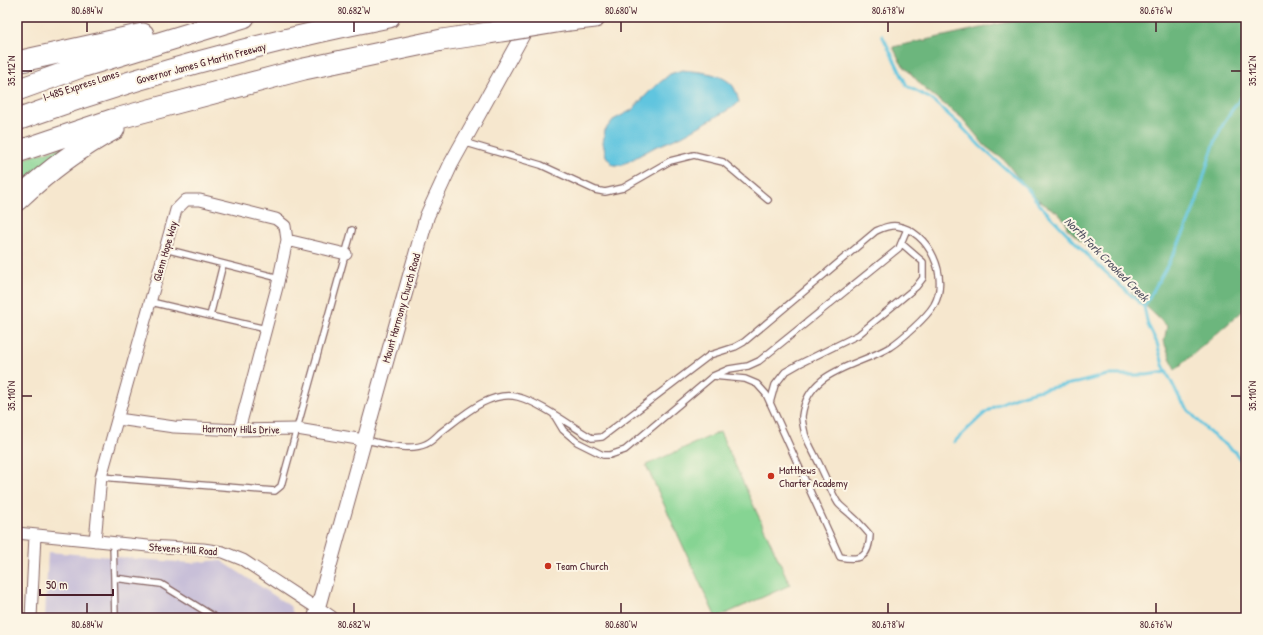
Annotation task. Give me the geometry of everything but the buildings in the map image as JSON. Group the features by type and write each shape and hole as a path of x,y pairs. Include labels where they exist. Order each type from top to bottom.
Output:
{"highway":[{"path":"17,76 78,54 205,17"},
{"name":"I-485 Express Lanes","path":"17,90 81,67 244,17"},
{"name":"I-485 Express Lanes","path":"17,107 52,93 147,63 267,34 356,17"},
{"name":"Governor James G Martin Freeway","path":"17,120 92,94 161,73 294,38 389,17"},
{"path":"17,152 106,122 304,68 442,40 595,17"},
{"path":"17,62 150,33"},
{"path":"17,200 56,165 77,150 126,123 170,105"}],"street":[{"name":"Mount Harmony Church Road","path":"316,614 408,279 427,216 451,164 532,17"},
{"name":"Glenn Hope Way","path":"95,541 101,477 176,210 186,200 200,200 276,219 285,226 287,240"},
{"path":"239,430 266,330 287,240 346,254"},
{"name":"Harmony Hills Drive","path":"118,419 174,427 239,430 297,429 364,440"},
{"name":"Stevens Mill Road","path":"17,533 114,543 214,550 232,554 254,567 316,614 330,618"},
{"path":"31,618 35,535"}],"lane":[{"path":"463,142 541,165 595,190 605,192 623,188 670,161 694,154 723,162 768,200"},
{"path":"364,440 401,447 425,444 473,408 491,399 504,396 517,396 535,404 592,438 602,437 710,355 735,347 744,342 876,231 892,226 907,229 918,235 929,248 939,272 938,291 934,305 917,324 890,347 835,371 815,385 806,401 802,418 806,435 838,503 870,535 870,545 867,553 862,557 853,559 840,557 766,394 757,384 745,379 713,376"},
{"path":"554,415 563,430 577,442 602,455 610,455 625,450 713,376 729,369 748,366 759,361 899,248 907,229"},
{"path":"101,477 275,491 281,486 352,230"},
{"path":"770,403 775,385 785,372 858,336 916,287 923,278 923,262 901,243"},
{"path":"165,250 279,278"},
{"path":"210,316 222,264"},
{"path":"150,302 266,330"},
{"path":"114,543 115,618"},
{"path":"114,578 161,584 216,618"},
{"path":"204,611 204,618"}],"shaded area":[{"path":"48,552 191,563 220,560 290,606 295,618 45,618"}],"green space":[{"path":"1032,17 1246,17 1246,308 1175,370 1164,342 1167,326 1133,294 1131,286 1067,228 1066,222 1057,212 1042,203 1027,189 1004,160 985,146 962,118 926,90 901,63 893,47"},
{"path":"62,147 65,154 17,193 17,161"},
{"path":"720,432 790,585 716,618 646,465"}],"water":[{"path":"682,70 719,76 733,86 739,102 735,106 682,136 653,148 622,165 613,165 606,156 603,143 605,130 613,120 632,110 650,91 670,74"}],"waterway":[{"name":"North Fork Crooked Creek","path":"882,35 907,86 931,99 960,125 980,146 1027,188 1040,205 1091,259 1144,307 1148,325 1157,343 1163,365 1181,401 1210,433 1234,451 1240,459 1245,468 1246,488"},
{"path":"1144,307 1173,255 1192,214 1212,149 1221,127 1246,92"},
{"path":"954,442 985,413 1005,401 1028,393 1107,375 1147,375 1167,372"}],"place":[{"name":"Matthews Charter Academy","path":"771,476"},
{"name":"Team Church","path":"548,566"}]}
